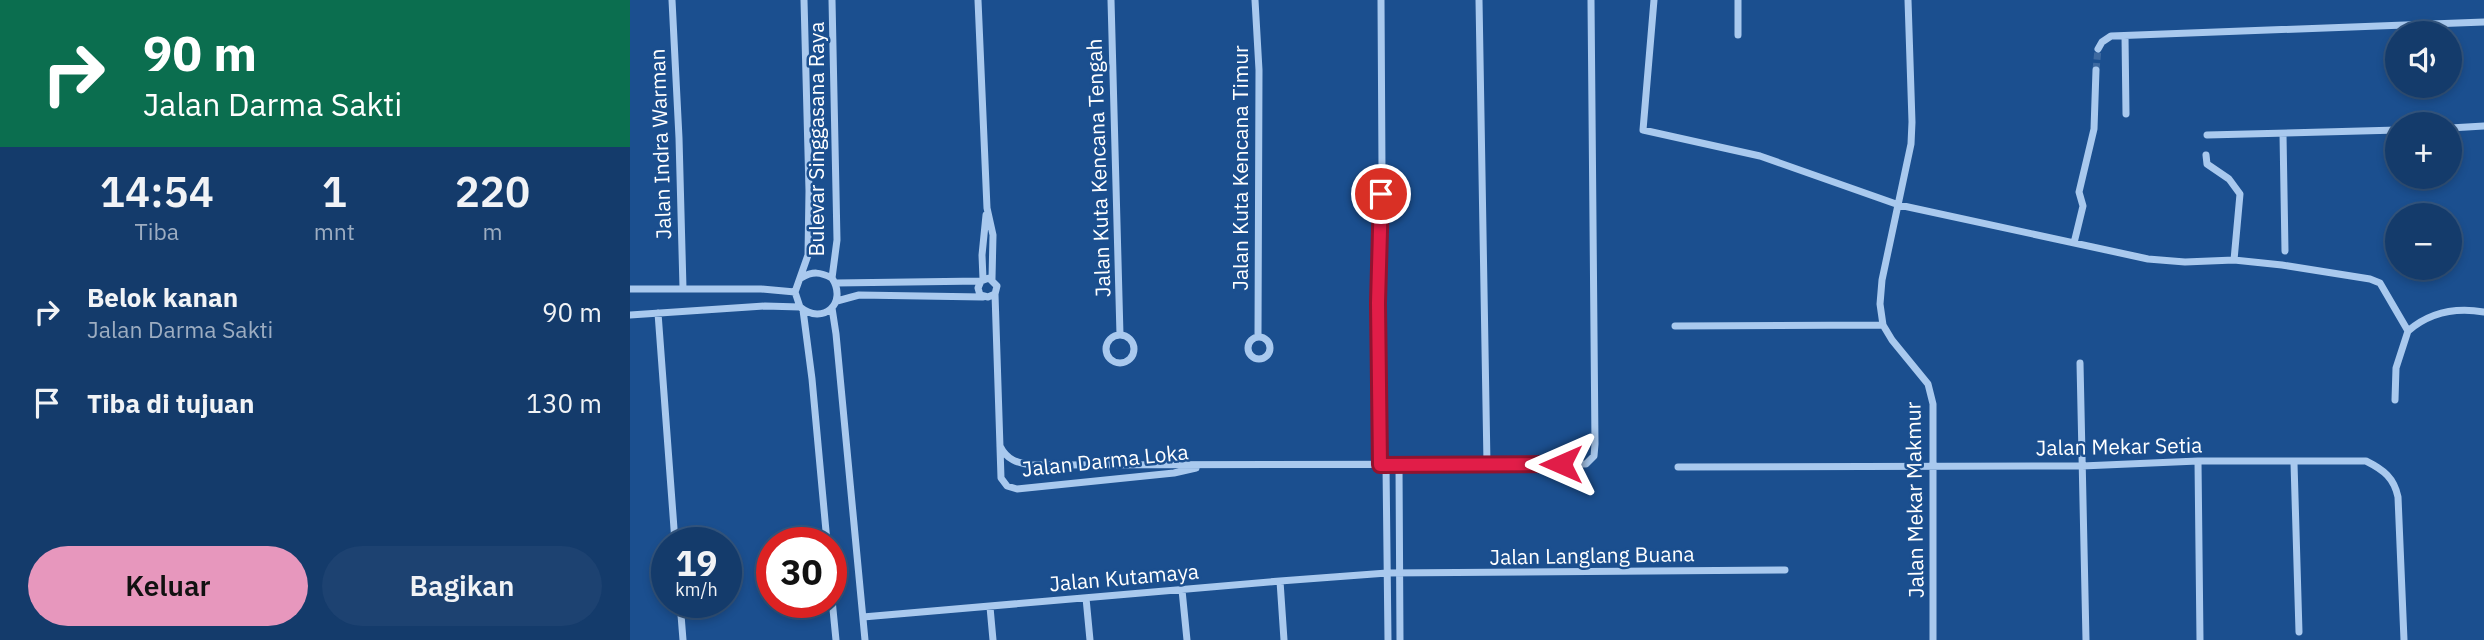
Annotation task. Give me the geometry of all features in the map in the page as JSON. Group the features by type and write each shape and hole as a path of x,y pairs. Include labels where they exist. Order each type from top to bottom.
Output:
{"street":[{"name":"Jalan Indra Warman","path":"672,0 683,288"},
{"name":"Bulevar Singgasana Raya","path":"801,278 807,254 809,191 804,0"},
{"name":"Bulevar Singgasana Raya","path":"832,0 837,240 834,280"},
{"path":"978,0 987,208 993,235 985,280 978,288 984,297"},
{"name":"Jalan Kuta Kencana Tengah","path":"1111,0 1120,335"},
{"name":"Jalan Kuta Kencana Timur","path":"1255,0 1259,71 1258,336"},
{"path":"1381,0 1382,169 1378,303 1388,640"},
{"path":"1479,0 1487,464"},
{"name":"Jalan Darma Loka","path":"1000,446 1004,454 1016,463 1032,465 1586,464 1594,456 1591,0"},
{"path":"1654,0 1643,130 1760,156 1899,205 2074,243 2169,261 2234,260 2282,265 2375,281 2380,284 2407,331"},
{"path":"1738,0 1738,35"},
{"path":"1675,326 1883,325 1880,304 1882,280 1911,144 1909,0"},
{"path":"2098,50 2106,38 2125,36 2484,22"},
{"path":"2125,36 2126,114"},
{"path":"2074,243 2082,205 2079,192 2094,129 2096,70"},
{"path":"2462,127 2483,126"},
{"path":"2207,135 2385,130"},
{"path":"2283,134 2285,251"},
{"path":"2206,155 2207,164 2229,179 2240,194 2234,260"},
{"path":"630,314 765,306 801,308 813,314 823,314 834,305 859,296 988,298 995,294 997,286 985,280 834,280 820,272 801,278 795,292 801,308 813,380 826,527"},
{"path":"834,280 838,292 834,305 836,334 865,640"},
{"path":"630,289 766,289 795,292"},
{"name":"Jalan Darma Loka","path":"995,294 1001,478 1007,486 1017,488 1174,473 1207,466"},
{"path":"2395,400 2396,368 2407,331 2420,321 2446,310 2484,312"},
{"path":"658,313 674,527"},
{"name":"Jalan Mekar Makmur","path":"1883,325 1928,384 1933,404 1933,640"},
{"path":"1120,335 1132,341 1134,355 1129,360 1116,363 1110,360 1106,347 1108,341 1120,335"},
{"path":"2080,363 2086,640"},
{"path":"2198,461 2200,640"},
{"name":"Jalan Mekar Setia","path":"1678,467 2082,466 2198,461 2367,461 2388,475 2395,485 2398,497 2404,640"},
{"path":"2294,463 2299,632"},
{"path":"1399,465 1400,640"},
{"name":"Jalan Langlang Buana","path":"1387,573 1785,570"},
{"name":"Jalan Kutamaya","path":"863,617 1387,573"},
{"path":"1280,580 1284,640"},
{"path":"1182,590 1187,640"},
{"path":"1086,598 1090,640"},
{"path":"990,607 993,640"},
{"path":"681,618 683,640"},
{"path":"834,618 836,640"}],"tunnel":[{"path":"2096,70 2098,49"}],"route":[{"path":"1381,194 1378,303 1380,465 1561,464"}]}
